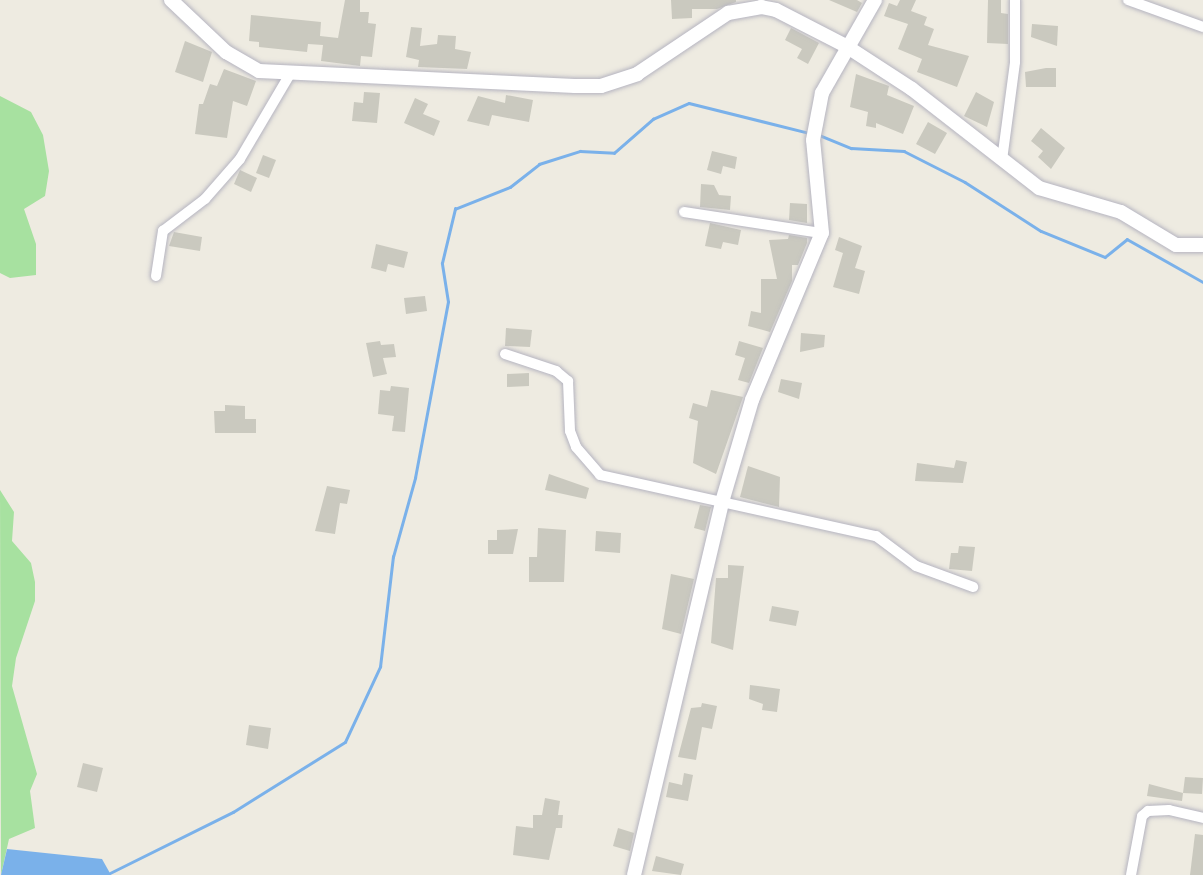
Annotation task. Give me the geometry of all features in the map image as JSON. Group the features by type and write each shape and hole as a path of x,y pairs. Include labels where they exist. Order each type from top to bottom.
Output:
{"street":[{"path":"171,0 243,64 259,71 601,86 636,74 728,13 761,7 795,18 846,46 912,89 1039,188 1121,212 1176,246 1203,244"},
{"path":"634,875 722,502 752,400 822,233 814,133 828,78 875,0"},
{"path":"1002,160 1015,62 1015,0"},
{"path":"1128,0 1203,27"},
{"path":"156,276 163,231 205,200 240,159 290,74"},
{"path":"684,212 822,233"},
{"path":"505,354 556,372 568,381 573,439 600,475 876,536 916,566 973,587"},
{"path":"1131,875 1140,823 1148,811 1168,810 1203,818"}],"green space":[{"path":"0,96 31,112 43,135 49,171 45,196 24,209 36,244 36,275 10,278 0,273"},
{"path":"0,490 14,512 12,541 31,563 35,582 35,601 16,658 12,686 37,774 30,791 35,828 9,839 1,875"}],"water":[{"path":"7,849 102,859 111,875 1,875"}],"building":[{"path":"345,0 360,0 360,12 369,12 368,23 376,24 372,57 361,56 360,66 321,61 323,45 308,44 307,52 259,47 259,42 249,41 251,15 321,22 320,36 338,38"},
{"path":"671,0 736,2 717,9 692,9 692,18 672,19"},
{"path":"829,0 857,0 862,3 857,12"},
{"path":"900,0 916,0 911,11 927,17 924,25 934,29 928,45 969,56 957,87 917,72 922,59 898,49 908,24 884,16 889,3 897,6"},
{"path":"988,0 1001,0 1001,13 1008,14 1008,44 987,43"},
{"path":"1032,24 1058,26 1057,46 1031,37"},
{"path":"411,27 422,28 420,46 437,44 438,35 456,36 455,49 471,52 467,69 418,67 419,60 406,57"},
{"path":"791,28 819,43 808,64 797,58 802,49 785,40"},
{"path":"185,41 212,52 203,82 175,72"},
{"path":"1056,68 1056,87 1026,87 1025,72"},
{"path":"224,69 256,81 247,106 233,101 227,138 195,134 199,104 203,104 210,84 217,86"},
{"path":"856,74 889,86 887,95 914,106 903,134 876,123 876,128 866,126 868,112 850,107"},
{"path":"364,92 380,93 377,123 352,121 354,102 363,103"},
{"path":"976,92 994,102 987,127 964,116"},
{"path":"506,95 533,100 529,122 492,115 489,126 467,121 478,96 505,103"},
{"path":"415,98 428,104 423,114 440,121 434,136 404,123"},
{"path":"928,122 947,133 935,154 916,144"},
{"path":"1041,128 1065,148 1051,169 1038,157 1043,151 1031,141"},
{"path":"712,151 737,157 735,169 723,166 721,174 707,170"},
{"path":"263,155 276,160 269,178 256,173"},
{"path":"240,170 257,178 251,192 234,184"},
{"path":"701,184 714,185 719,195 731,196 730,210 700,207"},
{"path":"790,203 807,204 807,223 789,220"},
{"path":"710,223 741,230 738,245 723,242 721,249 705,246"},
{"path":"174,232 202,237 200,251 169,246"},
{"path":"789,235 807,238 807,243 798,265 792,265 792,281 770,332 748,326 751,311 761,313 761,279 777,279 769,240 788,239"},
{"path":"839,237 862,246 855,268 865,271 859,294 833,287 843,253 835,250"},
{"path":"376,244 408,252 404,268 388,264 386,272 371,268"},
{"path":"425,296 427,311 406,314 404,298"},
{"path":"506,328 532,330 530,347 505,346"},
{"path":"801,333 825,335 824,347 800,352"},
{"path":"380,341 381,345 394,344 396,357 383,358 387,374 373,377 366,343"},
{"path":"739,341 763,348 749,383 738,380 745,358 735,355"},
{"path":"529,373 529,386 507,387 507,374"},
{"path":"781,379 802,383 799,399 778,392"},
{"path":"391,386 409,388 405,432 392,431 394,416 378,414 380,390 390,391"},
{"path":"711,390 743,397 716,474 693,463 698,421 689,418 693,403 707,407"},
{"path":"225,405 245,406 245,419 256,419 256,433 215,433 214,411 225,411"},
{"path":"956,460 967,462 963,483 915,481 917,463 954,468"},
{"path":"748,466 780,477 779,507 740,497"},
{"path":"549,474 589,488 586,499 545,490"},
{"path":"327,486 350,490 347,504 340,503 335,534 315,531"},
{"path":"700,505 711,507 705,531 694,528"},
{"path":"538,528 566,530 564,582 529,582 529,557 537,557"},
{"path":"518,529 513,554 488,554 488,540 497,540 497,530"},
{"path":"596,531 621,533 620,553 595,551"},
{"path":"959,546 975,547 972,571 949,569 951,553 958,553"},
{"path":"728,565 744,566 733,650 711,643 716,578 728,578"},
{"path":"671,574 694,579 681,634 662,629"},
{"path":"772,606 799,611 796,626 769,621"},
{"path":"750,685 780,689 777,712 762,710 763,704 749,699"},
{"path":"702,703 717,706 712,729 702,727 696,760 678,757 691,708 701,707"},
{"path":"249,725 271,728 268,749 246,745"},
{"path":"83,763 103,768 97,792 77,787"},
{"path":"684,773 693,775 688,801 666,797 669,782 682,785"},
{"path":"1185,777 1203,778 1202,794 1183,793"},
{"path":"1149,784 1183,793 1182,801 1147,796"},
{"path":"545,798 560,801 558,815 563,815 562,828 556,828 549,860 513,855 516,826 533,828 533,815 542,815"},
{"path":"618,828 634,833 630,851 613,846"},
{"path":"1195,834 1203,835 1203,875 1190,875"},
{"path":"656,856 684,864 681,875 652,871"}],"waterway":[{"path":"110,873 233,812 345,742 380,667 393,557 415,478 448,302 442,263 455,209 510,187 539,164 580,151 614,153 653,119 689,103 809,133"},
{"path":"819,135 851,148 904,151 965,182 1041,231 1105,257 1127,239 1203,282"}]}
